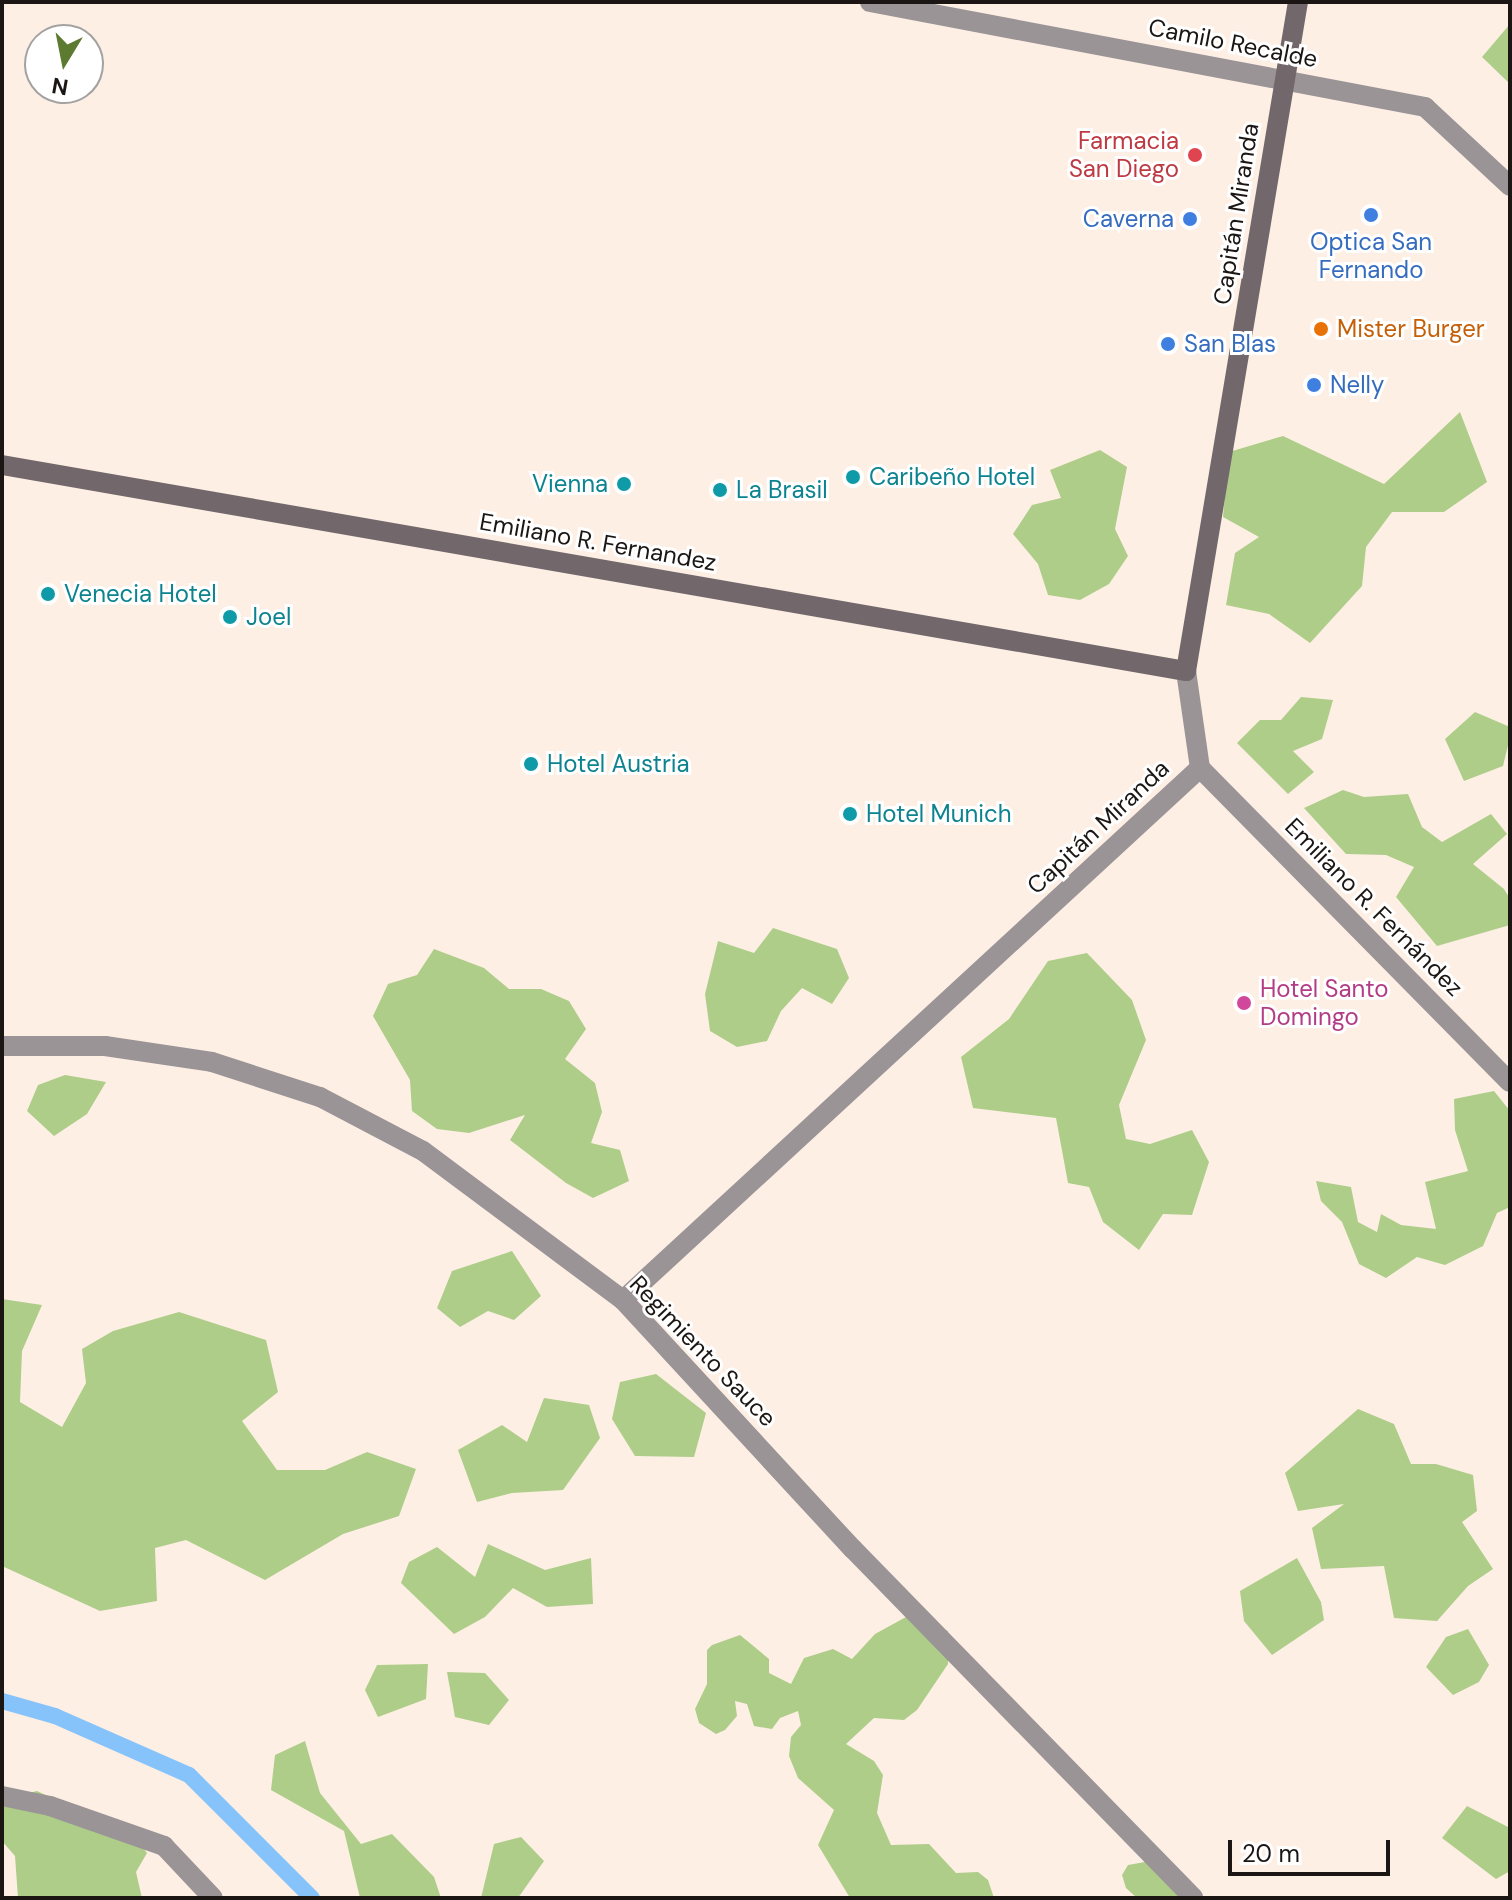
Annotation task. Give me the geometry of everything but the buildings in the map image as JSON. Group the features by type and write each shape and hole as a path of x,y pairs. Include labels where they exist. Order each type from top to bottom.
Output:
{"street":[{"name":"Camilo Recalde","path":"870,2 1285,78 1425,107 1510,186"},
{"name":"Capitán Miranda","path":"623,1300 1200,768 1186,671 1298,2"},
{"name":"Emiliano R. Fernandez","path":"2,465 1186,671"},
{"name":"Emiliano R. Fernández","path":"1200,768 1510,1082"},
{"name":"Regimiento Sauce","path":"2,1046 105,1046 212,1062 320,1097 423,1151 623,1300 853,1549 1193,1898"},
{"path":"2,1796 50,1806 164,1846 213,1898"}],"green space":[{"path":"1510,24 1510,84 1482,57"},
{"path":"1460,412 1487,482 1444,512 1392,512 1366,547 1362,586 1310,643 1269,614 1226,605 1235,553 1259,537 1223,517 1229,452 1283,436 1384,484"},
{"path":"1100,450 1127,467 1115,529 1128,556 1109,584 1080,600 1048,595 1038,564 1013,534 1032,505 1061,498 1050,470"},
{"path":"1301,697 1333,700 1322,739 1293,751 1314,772 1288,794 1237,743 1260,720 1281,720"},
{"path":"1475,712 1510,727 1510,737 1503,766 1464,781 1445,739"},
{"path":"1343,790 1364,797 1408,794 1422,827 1442,842 1491,814 1507,834 1473,864 1504,889 1510,899 1510,925 1437,946 1396,897 1414,867 1386,855 1346,854 1304,808"},
{"path":"773,928 837,949 849,978 832,1004 802,988 781,1011 767,1041 737,1047 710,1031 705,994 718,941 754,953"},
{"path":"434,949 484,968 509,989 541,989 569,1001 586,1029 565,1059 595,1083 602,1112 591,1143 620,1150 629,1181 593,1198 566,1183 510,1140 525,1115 469,1133 437,1129 412,1111 410,1080 373,1016 388,984 417,975"},
{"path":"1087,953 1132,1000 1146,1040 1119,1105 1126,1139 1150,1144 1192,1130 1209,1162 1192,1215 1163,1214 1139,1250 1103,1222 1089,1187 1068,1183 1056,1118 973,1108 961,1057 1009,1019 1048,961"},
{"path":"65,1075 106,1082 87,1114 54,1136 27,1111 38,1085"},
{"path":"1494,1091 1510,1111 1510,1207 1497,1213 1483,1246 1445,1265 1417,1257 1386,1278 1359,1264 1342,1222 1321,1201 1316,1181 1351,1187 1358,1222 1377,1232 1381,1214 1401,1225 1436,1229 1425,1182 1468,1171 1455,1130 1454,1099"},
{"path":"512,1251 541,1296 514,1320 488,1311 460,1327 437,1308 452,1271"},
{"path":"2,1299 42,1305 22,1351 20,1402 62,1427 86,1383 82,1349 113,1331 179,1312 266,1340 278,1392 242,1421 277,1470 325,1470 367,1452 416,1469 399,1516 343,1534 265,1580 186,1540 155,1548 157,1601 100,1611 2,1566"},
{"path":"656,1374 706,1413 694,1457 635,1456 612,1419 620,1382"},
{"path":"544,1398 589,1405 600,1438 563,1490 512,1493 477,1502 458,1450 502,1425 527,1442"},
{"path":"1358,1409 1394,1424 1411,1464 1436,1464 1473,1475 1477,1511 1462,1522 1493,1569 1468,1586 1437,1621 1394,1618 1384,1566 1321,1569 1312,1528 1344,1504 1298,1511 1285,1473"},
{"path":"488,1544 545,1570 591,1558 593,1604 547,1607 513,1588 485,1617 454,1634 401,1583 409,1562 437,1547 475,1577"},
{"path":"1297,1558 1321,1602 1324,1620 1272,1655 1244,1621 1240,1591"},
{"path":"906,1617 948,1631 948,1664 917,1710 904,1720 874,1718 846,1744 874,1761 883,1775 877,1813 891,1845 929,1844 956,1873 978,1872 988,1880 994,1898 850,1898 818,1845 834,1810 798,1778 789,1756 791,1737 801,1725 798,1711 780,1718 772,1729 754,1726 747,1704 735,1701 737,1716 725,1730 716,1734 699,1723 695,1709 707,1684 707,1650 712,1645 740,1635 769,1659 769,1673 791,1684 804,1658 833,1649 852,1659 875,1634"},
{"path":"1468,1629 1489,1665 1479,1682 1453,1695 1426,1667 1446,1637"},
{"path":"428,1664 426,1699 378,1717 365,1690 377,1665"},
{"path":"447,1672 485,1673 509,1700 489,1725 455,1717"},
{"path":"305,1741 320,1793 361,1844 392,1834 434,1877 441,1898 360,1898 344,1831 271,1790 275,1755"},
{"path":"37,1791 135,1837 147,1853 136,1872 142,1898 18,1898 15,1856 2,1841 2,1808 16,1796"},
{"path":"1467,1806 1510,1828 1510,1871 1496,1879 1442,1838"},
{"path":"521,1837 544,1861 518,1898 481,1898 494,1844"},
{"path":"1167,1858 1188,1898 1137,1898 1126,1888 1122,1875 1128,1865"}],"waterway":[{"path":"2,1701 55,1716 189,1775 312,1898"}],"place":[{"name":"Farmacia San Diego","path":"1195,155"},
{"name":"Optica San Fernando","path":"1371,215"},
{"name":"Caverna","path":"1190,219"},
{"name":"Mister Burger","path":"1321,329"},
{"name":"San Blas","path":"1168,344"},
{"name":"Nelly","path":"1314,385"},
{"name":"Caribeño Hotel","path":"853,477"},
{"name":"Vienna","path":"624,484"},
{"name":"La Brasil","path":"720,490"},
{"name":"Venecia Hotel","path":"48,594"},
{"name":"Joel","path":"230,617"},
{"name":"Hotel Austria","path":"531,764"},
{"name":"Hotel Munich","path":"850,814"},
{"name":"Hotel Santo Domingo","path":"1244,1003"}]}
